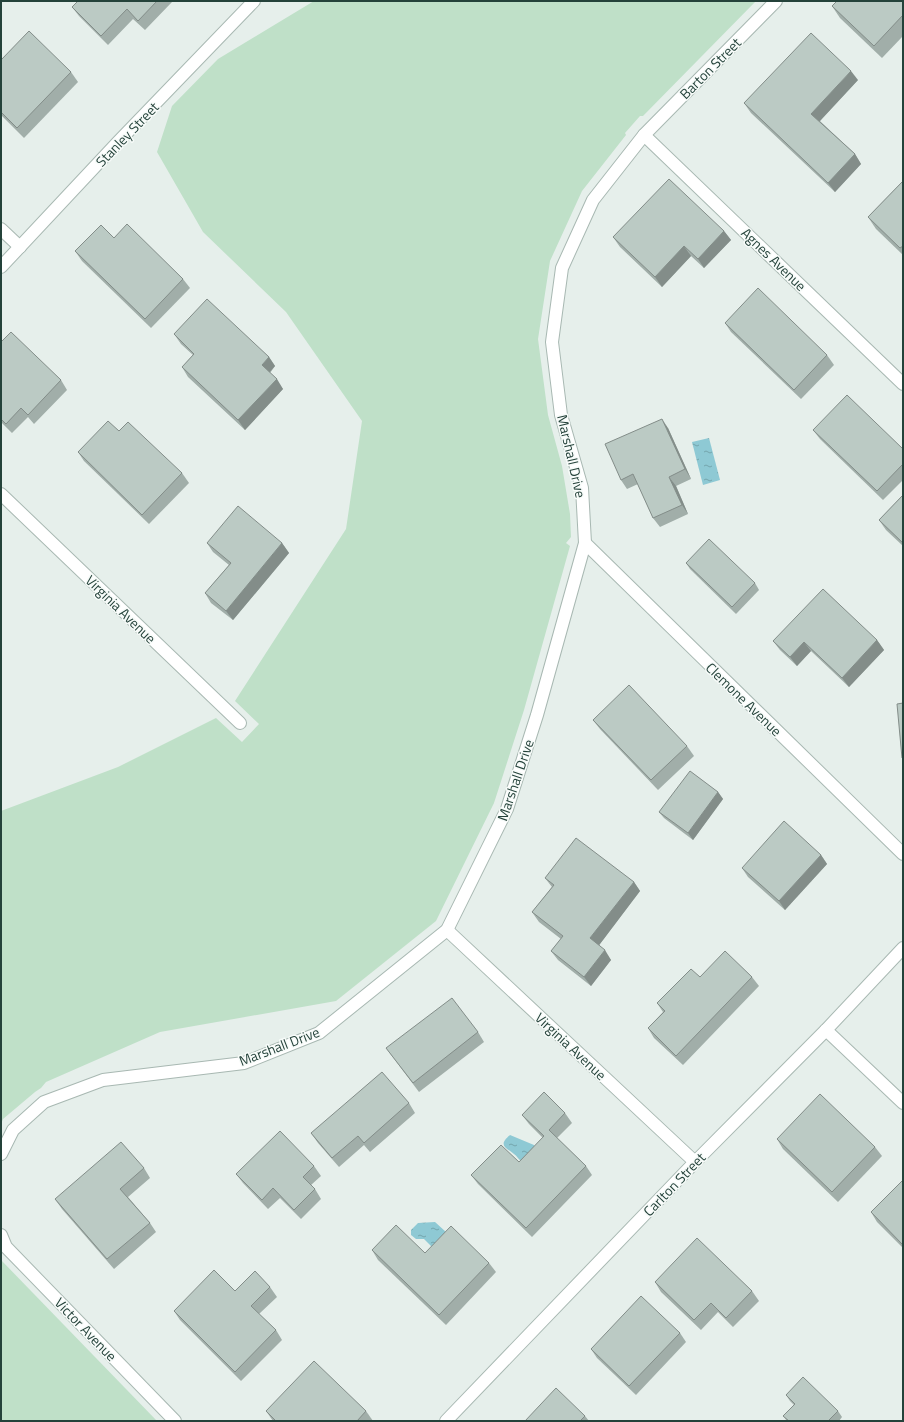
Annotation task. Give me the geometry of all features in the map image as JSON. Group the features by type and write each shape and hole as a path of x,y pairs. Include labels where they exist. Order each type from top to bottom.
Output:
{"street":[{"name":"Stanley Street","path":"1,267 254,1"},
{"name":"Barton Street","path":"644,135 776,1"},
{"name":"Agnes Avenue","path":"644,135 903,384"},
{"name":"Marshall Drive","path":"1,1154 13,1130 44,1102 103,1080 244,1063 319,1033 447,930 507,809 537,715 585,543 582,488 561,415 552,342 562,268 593,200 644,135"},
{"path":"1,229 20,247"},
{"name":"Virginia Avenue","path":"1,494 240,723"},
{"name":"Clemone Avenue","path":"585,543 903,854"},
{"name":"Virginia Avenue","path":"447,930 695,1162"},
{"name":"Carlton Street","path":"446,1421 695,1162 826,1030 903,948"},
{"path":"826,1030 903,1103"},
{"name":"Victor Avenue","path":"1,1235 6,1247 175,1421"}],"green space":[{"path":"314,1 756,1 643,116 640,116 625,133 626,135 582,191 550,261 538,339 548,415 562,466 570,514 571,537 566,543 570,546 524,710 494,803 436,921 336,1001 160,1032 46,1082 41,1088 3,1119 1,1124 1,811 118,767 216,718 242,742 259,724 235,701 346,529 362,421 286,312 203,232 157,152 172,106 218,59"},
{"path":"1,1260 157,1421 1,1421"}],"water":[{"path":"709,438 720,480 703,485 692,442"},
{"path":"510,1135 534,1145 536,1150 523,1163 504,1146 504,1141"},
{"path":"435,1222 446,1232 432,1247 424,1239 416,1239 411,1235 411,1230 418,1223"}],"building":[{"path":"78,1 157,1 138,21 127,9 101,36 72,7"},
{"path":"837,1 903,1 903,15 874,46 832,6"},
{"path":"29,31 71,72 17,128 1,112 1,60"},
{"path":"811,33 851,71 811,114 855,154 828,183 744,103"},
{"path":"669,179 724,231 698,259 684,246 655,277 613,237"},
{"path":"903,181 903,246 900,248 868,217"},
{"path":"127,224 183,279 145,319 75,251 101,225 114,238"},
{"path":"758,288 827,355 794,390 725,323"},
{"path":"207,299 269,357 262,365 277,379 238,420 182,367 194,354 174,334"},
{"path":"11,332 61,380 28,415 21,408 6,424 1,419 1,342"},
{"path":"847,395 903,449 903,464 877,491 813,430"},
{"path":"662,419 685,469 669,477 682,505 653,518 633,474 621,480 605,444"},
{"path":"108,421 119,431 128,422 182,473 142,515 78,452"},
{"path":"903,495 903,543 879,520"},
{"path":"238,506 282,543 226,611 205,593 231,563 207,543"},
{"path":"709,539 755,583 732,607 686,563"},
{"path":"823,589 877,640 842,678 804,642 790,657 773,641"},
{"path":"629,685 687,746 651,780 593,720"},
{"path":"903,703 903,758 902,758 897,704"},
{"path":"690,771 718,792 688,833 659,812"},
{"path":"784,821 821,855 779,901 742,868"},
{"path":"576,838 634,882 590,938 605,950 584,977 551,951 563,936 532,912 554,885 545,878"},
{"path":"725,951 752,977 676,1056 648,1028 665,1011 657,1003 691,969 700,977"},
{"path":"452,998 478,1032 413,1083 386,1048"},
{"path":"382,1072 409,1103 364,1143 358,1136 332,1158 311,1133"},
{"path":"544,1092 565,1113 549,1130 586,1166 526,1228 471,1175 501,1145 519,1162 544,1136 522,1115"},
{"path":"820,1094 875,1147 832,1192 777,1139"},
{"path":"280,1131 314,1166 303,1177 315,1189 294,1210 273,1188 262,1200 236,1174"},
{"path":"121,1142 144,1168 120,1189 150,1223 107,1259 55,1199"},
{"path":"903,1180 903,1245 871,1212"},
{"path":"396,1225 425,1253 451,1226 489,1263 439,1315 372,1250"},
{"path":"697,1238 752,1291 726,1318 711,1303 694,1320 655,1282"},
{"path":"214,1270 235,1291 255,1271 270,1287 251,1306 276,1330 235,1372 174,1311"},
{"path":"641,1296 680,1333 629,1386 591,1349"},
{"path":"314,1361 366,1411 357,1421 276,1421 266,1411"},
{"path":"803,1377 838,1411 828,1421 789,1421 783,1416 795,1404 786,1395"},
{"path":"556,1388 585,1416 580,1421 525,1421"}]}
